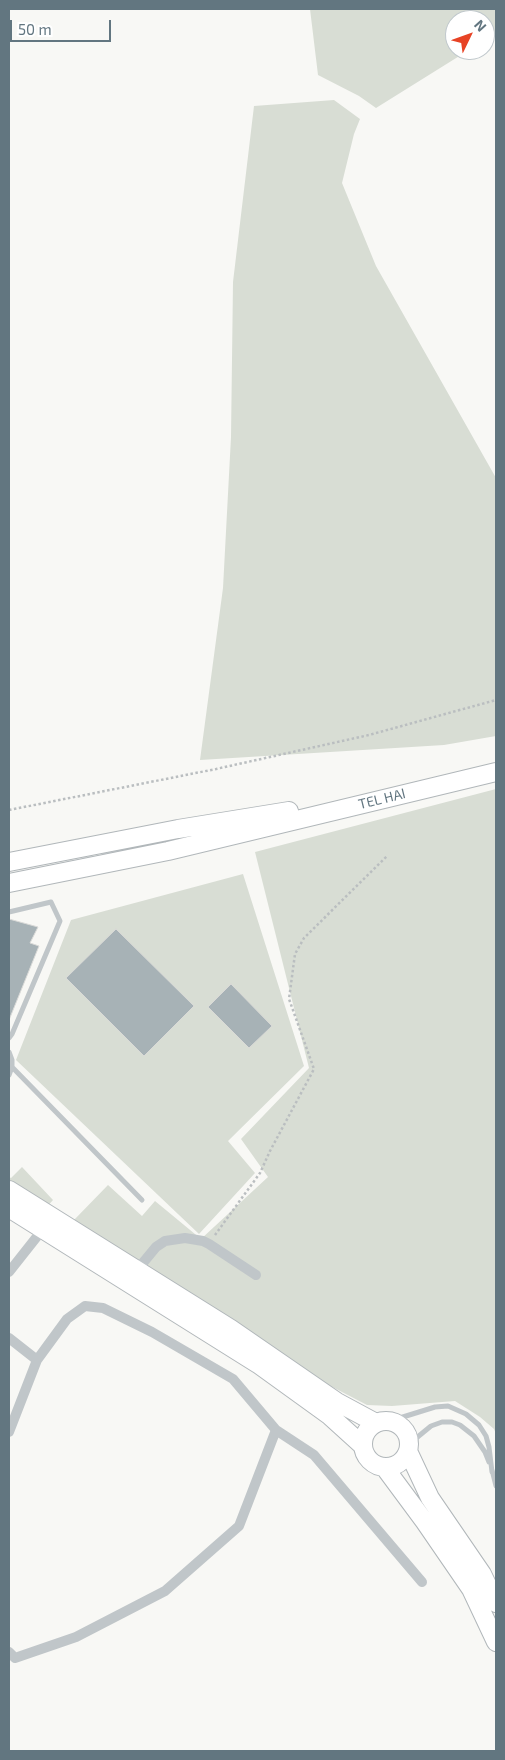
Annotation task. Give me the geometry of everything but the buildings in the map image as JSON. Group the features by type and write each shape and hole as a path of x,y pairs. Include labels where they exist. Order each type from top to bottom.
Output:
{"highway":[{"path":"413,792 496,772"},
{"name":"TEL HAI","path":"9,862 178,829 413,792"},
{"name":"TEL HAI","path":"9,883 168,851 413,792"},
{"path":"9,1190 231,1329 336,1402 383,1422 398,1424 404,1429 408,1436 409,1448 430,1498 482,1574 496,1602"},
{"path":"9,1208 258,1364 330,1416 362,1445"},
{"path":"383,1422 366,1432 362,1445 363,1452 372,1463 385,1468 420,1515 471,1589 496,1642"},
{"path":"385,1468 399,1464 405,1458 409,1448"}],"street":[{"path":"9,1272 43,1229"},
{"path":"137,1270 156,1247 166,1242 185,1238 209,1244 256,1274"},
{"path":"9,1432 37,1360 67,1319 85,1306 104,1308 152,1332 233,1379 276,1430 314,1455 422,1582"},
{"path":"9,1338 37,1360"},
{"path":"9,1652 15,1658 76,1636 165,1591 239,1526 276,1430"}],"lane":[{"path":"9,912 51,902 60,920 9,1038"},
{"path":"9,1052 12,1060 9,1075"},
{"path":"12,1067 142,1200"},
{"path":"383,1422 435,1407 448,1406 466,1414 480,1426 486,1436 492,1472"},
{"path":"409,1448 431,1426 442,1422 452,1422 460,1425 474,1436 485,1452 496,1486"}],"path":[{"path":"9,810 369,736 496,700"},
{"path":"209,1244 260,1173 270,1150 314,1069 289,999 295,954 304,938 386,856"}],"shaded area":[{"path":"310,9 496,9 495,34 495,10 445,10 445,60 453,60 376,108 359,96 318,75"},
{"path":"334,100 360,119 354,134 342,183 376,266 496,478 496,736 444,745 200,760 223,588 231,437 233,282 254,106"},
{"path":"496,789 496,1434 494,1429 480,1417 455,1401 392,1406 367,1405 317,1379 74,1220 108,1185 142,1216 155,1201 201,1239 268,1177 241,1139 309,1068 255,852"},
{"path":"243,874 304,1066 228,1141 255,1173 199,1234 16,1060 71,920"},
{"path":"22,1167 53,1200 45,1209 9,1186 9,1177 11,1178"}]}
